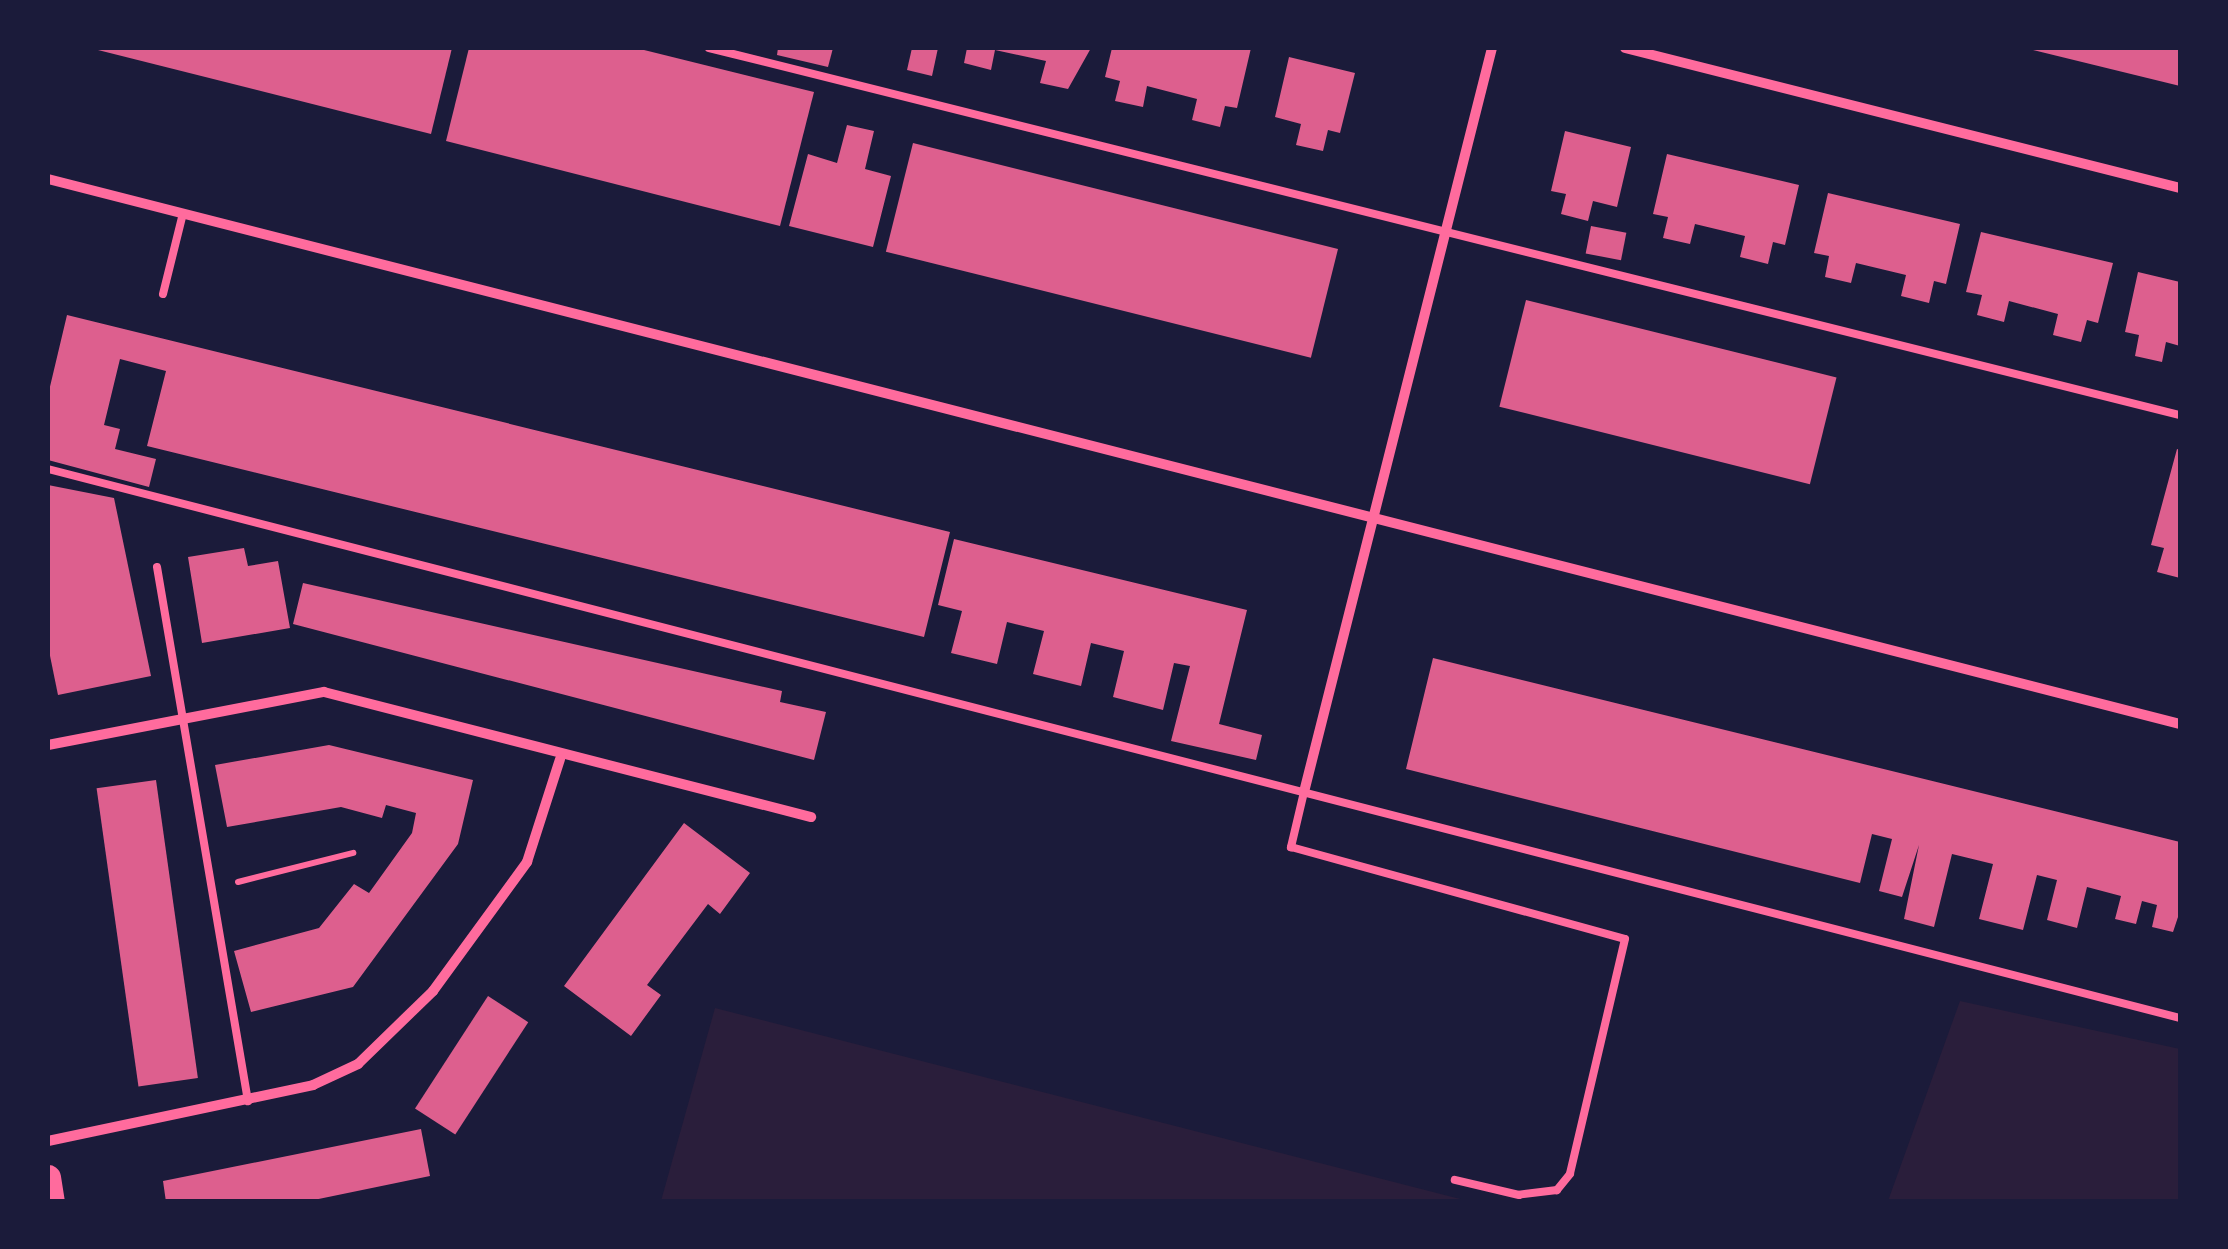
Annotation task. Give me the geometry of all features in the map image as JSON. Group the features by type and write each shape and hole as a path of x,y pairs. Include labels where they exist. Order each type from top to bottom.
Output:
{"main road":[{"path":"48,1178 52,1202"}],"street":[{"path":"1304,792 1492,48"},
{"path":"1625,48 2180,188"},
{"path":"48,179 1373,514 2180,724"},
{"path":"48,746 183,715 324,692 560,759 811,817"},
{"path":"48,1141 312,1086 400,1031 527,862 560,759"}],"lane":[{"path":"709,48 2180,415"},
{"path":"163,294 183,214"},
{"path":"48,469 2180,1018"},
{"path":"157,567 248,1101"},
{"path":"1304,792 1291,847 1625,939 1570,1174 1556,1190 1519,1195 1454,1180"}],"path":[{"path":"210,887 353,852"}],"shaded area":[{"path":"1960,1001 2180,1049 2180,1201 1888,1201"},
{"path":"715,1008 1468,1201 661,1201"}],"building":[{"path":"90,48 452,48 431,134"},
{"path":"469,48 636,48 814,92 780,226 446,141"},
{"path":"778,48 833,48 828,67 777,55"},
{"path":"912,48 938,48 932,76 907,70"},
{"path":"967,48 1091,48 1068,89 1040,83 1046,61 995,50 991,70 964,63"},
{"path":"1112,48 1251,48 1237,108 1225,106 1220,127 1192,120 1197,99 1147,86 1143,107 1115,101 1120,81 1105,77"},
{"path":"2180,48 2180,86 2029,49"},
{"path":"1289,57 1355,73 1340,133 1328,130 1323,151 1296,145 1301,124 1275,117"},
{"path":"847,125 874,131 865,169 891,176 873,247 789,226 808,154 837,163"},
{"path":"1565,131 1631,147 1617,207 1593,201 1588,221 1561,214 1566,194 1551,191"},
{"path":"913,143 1338,249 1311,358 886,252"},
{"path":"1667,154 1799,185 1785,245 1773,242 1768,264 1740,257 1745,236 1695,224 1690,244 1663,238 1668,217 1653,214"},
{"path":"1828,193 1960,224 1946,284 1934,281 1929,303 1901,296 1906,275 1856,263 1851,283 1825,277 1829,256 1814,253"},
{"path":"1591,226 1626,233 1621,260 1586,253"},
{"path":"1981,232 2113,263 2098,323 2087,320 2081,342 2053,335 2058,314 2009,301 2004,322 1977,315 1982,295 1966,292"},
{"path":"2138,272 2180,282 2180,346 2166,342 2162,362 2135,356 2139,335 2125,332"},
{"path":"1526,300 1836,377 1810,484 1499,407"},
{"path":"67,315 950,532 924,637 147,446 166,371 120,359 104,425 120,429 115,449 156,459 149,487 48,460 48,395"},
{"path":"2177,449 2180,578 2157,572 2164,548 2151,545"},
{"path":"48,485 114,498 151,676 58,695 48,646"},
{"path":"954,539 1247,610 1219,724 1262,735 1256,760 1171,741 1190,666 1174,663 1163,710 1113,697 1124,651 1091,643 1081,686 1033,674 1044,631 1007,622 997,664 951,653 962,611 938,605"},
{"path":"244,548 248,566 278,561 290,628 202,643 188,557"},
{"path":"303,583 782,691 780,702 826,712 814,760 293,624"},
{"path":"1433,658 2180,842 2180,911 2173,932 2152,927 2157,905 2142,901 2136,924 2115,919 2121,896 2087,887 2077,928 2047,920 2057,880 2037,875 2023,930 1979,919 1993,864 1952,854 1934,927 1904,919 1919,845 1902,897 1879,891 1892,839 1872,834 1860,883 1406,769"},
{"path":"329,745 473,780 458,844 353,987 251,1012 234,951 319,928 354,884 369,893 412,833 416,813 386,805 382,818 341,807 227,827 215,765"},
{"path":"156,780 198,1078 138,1086 97,788"},
{"path":"684,823 750,873 720,914 708,904 647,985 661,995 631,1036 564,986"},
{"path":"488,996 528,1022 455,1135 415,1108"},
{"path":"421,1129 430,1176 304,1202 166,1202 163,1181"}]}
